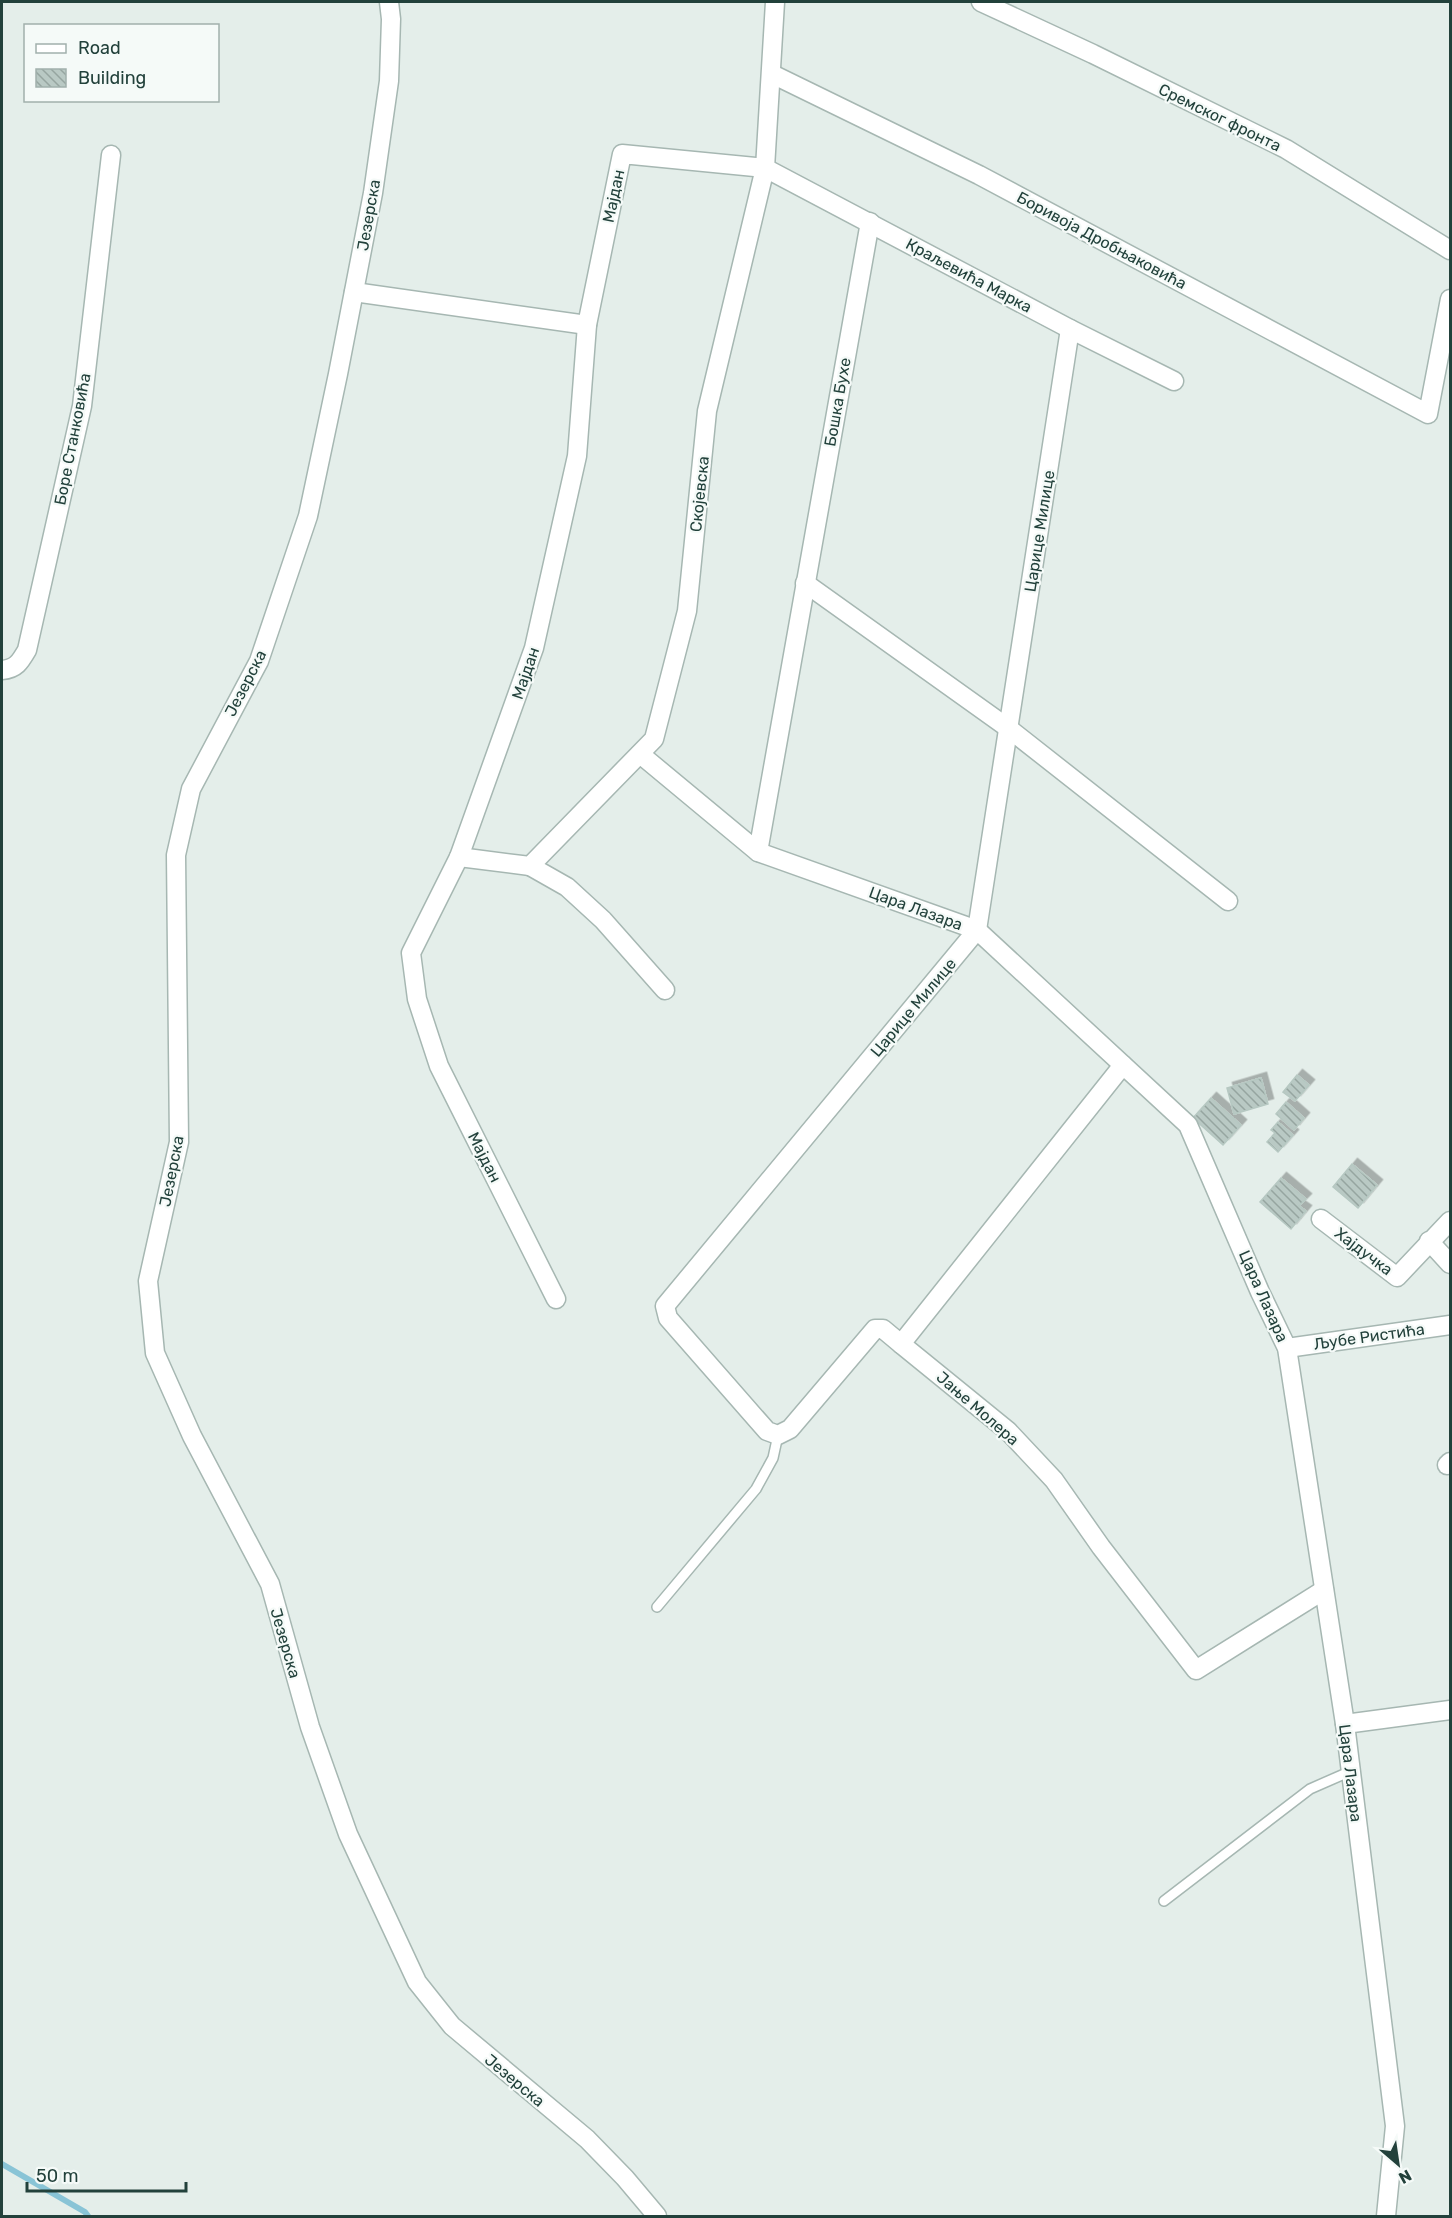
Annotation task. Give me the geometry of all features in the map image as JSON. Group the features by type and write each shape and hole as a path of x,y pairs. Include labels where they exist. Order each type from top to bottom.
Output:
{"street":[{"name":"Језерска","path":"389,2 391,19 389,81 373,193 308,516 259,661 191,789 176,855 179,1143 148,1281 155,1353 192,1436 270,1584 310,1726 348,1834 417,1982 452,2026 587,2139 625,2178 657,2217"},
{"name":"Скојевска","path":"530,866 654,739 687,611 707,411 765,168 775,2"},
{"name":"Сремског фронта","path":"981,2 1286,149 1450,250"},
{"name":"Боривоја Дробњаковића","path":"772,74 979,175 1428,414 1450,299"},
{"name":"Мајдан","path":"554,1296 440,1066 417,999 411,953 459,857 534,648 577,456 587,325 622,154 765,168"},
{"name":"Боре Станковића","path":"2,670 20,663 27,650 82,406 111,155"},
{"name":"Краљевића Марка","path":"765,168 1070,329 1174,381"},
{"name":"Бошка Бухе","path":"758,852 870,222"},
{"path":"354,292 587,325"},
{"name":"Царице Милице","path":"778,1435 767,1431 668,1318 665,1306 977,930 1070,329"},
{"path":"805,583 1008,728 1228,901"},
{"name":"Цара Лазара","path":"640,754 758,852 977,930 1188,1125 1260,1292 1287,1348 1345,1724 1395,2126 1386,2217"},
{"path":"459,857 530,866 567,887 603,920 665,990"},
{"path":"778,1435 790,1429 875,1329 884,1329 901,1344 1123,1065"},
{"name":"Хајдучка","path":"1322,1219 1397,1276 1450,1221"},
{"path":"1429,1241 1450,1264"},
{"name":"Љубе Ристића","path":"1287,1348 1450,1325"},
{"name":"Јање Молера","path":"901,1344 1008,1431 1054,1480 1101,1547 1196,1670 1324,1590"},
{"path":"1345,1724 1450,1710"}],"lane":[{"path":"657,1607 756,1489 773,1458 778,1435"},
{"path":"1164,1901 1310,1788 1351,1771"}],"building":[{"path":"1297,1075 1309,1085 1295,1101 1283,1092"},
{"path":"1261,1078 1268,1104 1234,1114 1227,1088"},
{"path":"1211,1098 1241,1125 1223,1145 1193,1118"},
{"path":"1286,1102 1304,1118 1294,1130 1276,1114"},
{"path":"1278,1122 1293,1135 1278,1152 1267,1142 1275,1133 1271,1130"},
{"path":"1352,1164 1377,1185 1358,1208 1333,1187"},
{"path":"1281,1178 1306,1199 1299,1206 1306,1211 1291,1229 1260,1202"}],"waterway":[{"path":"2,2164 85,2212 88,2216"}]}
